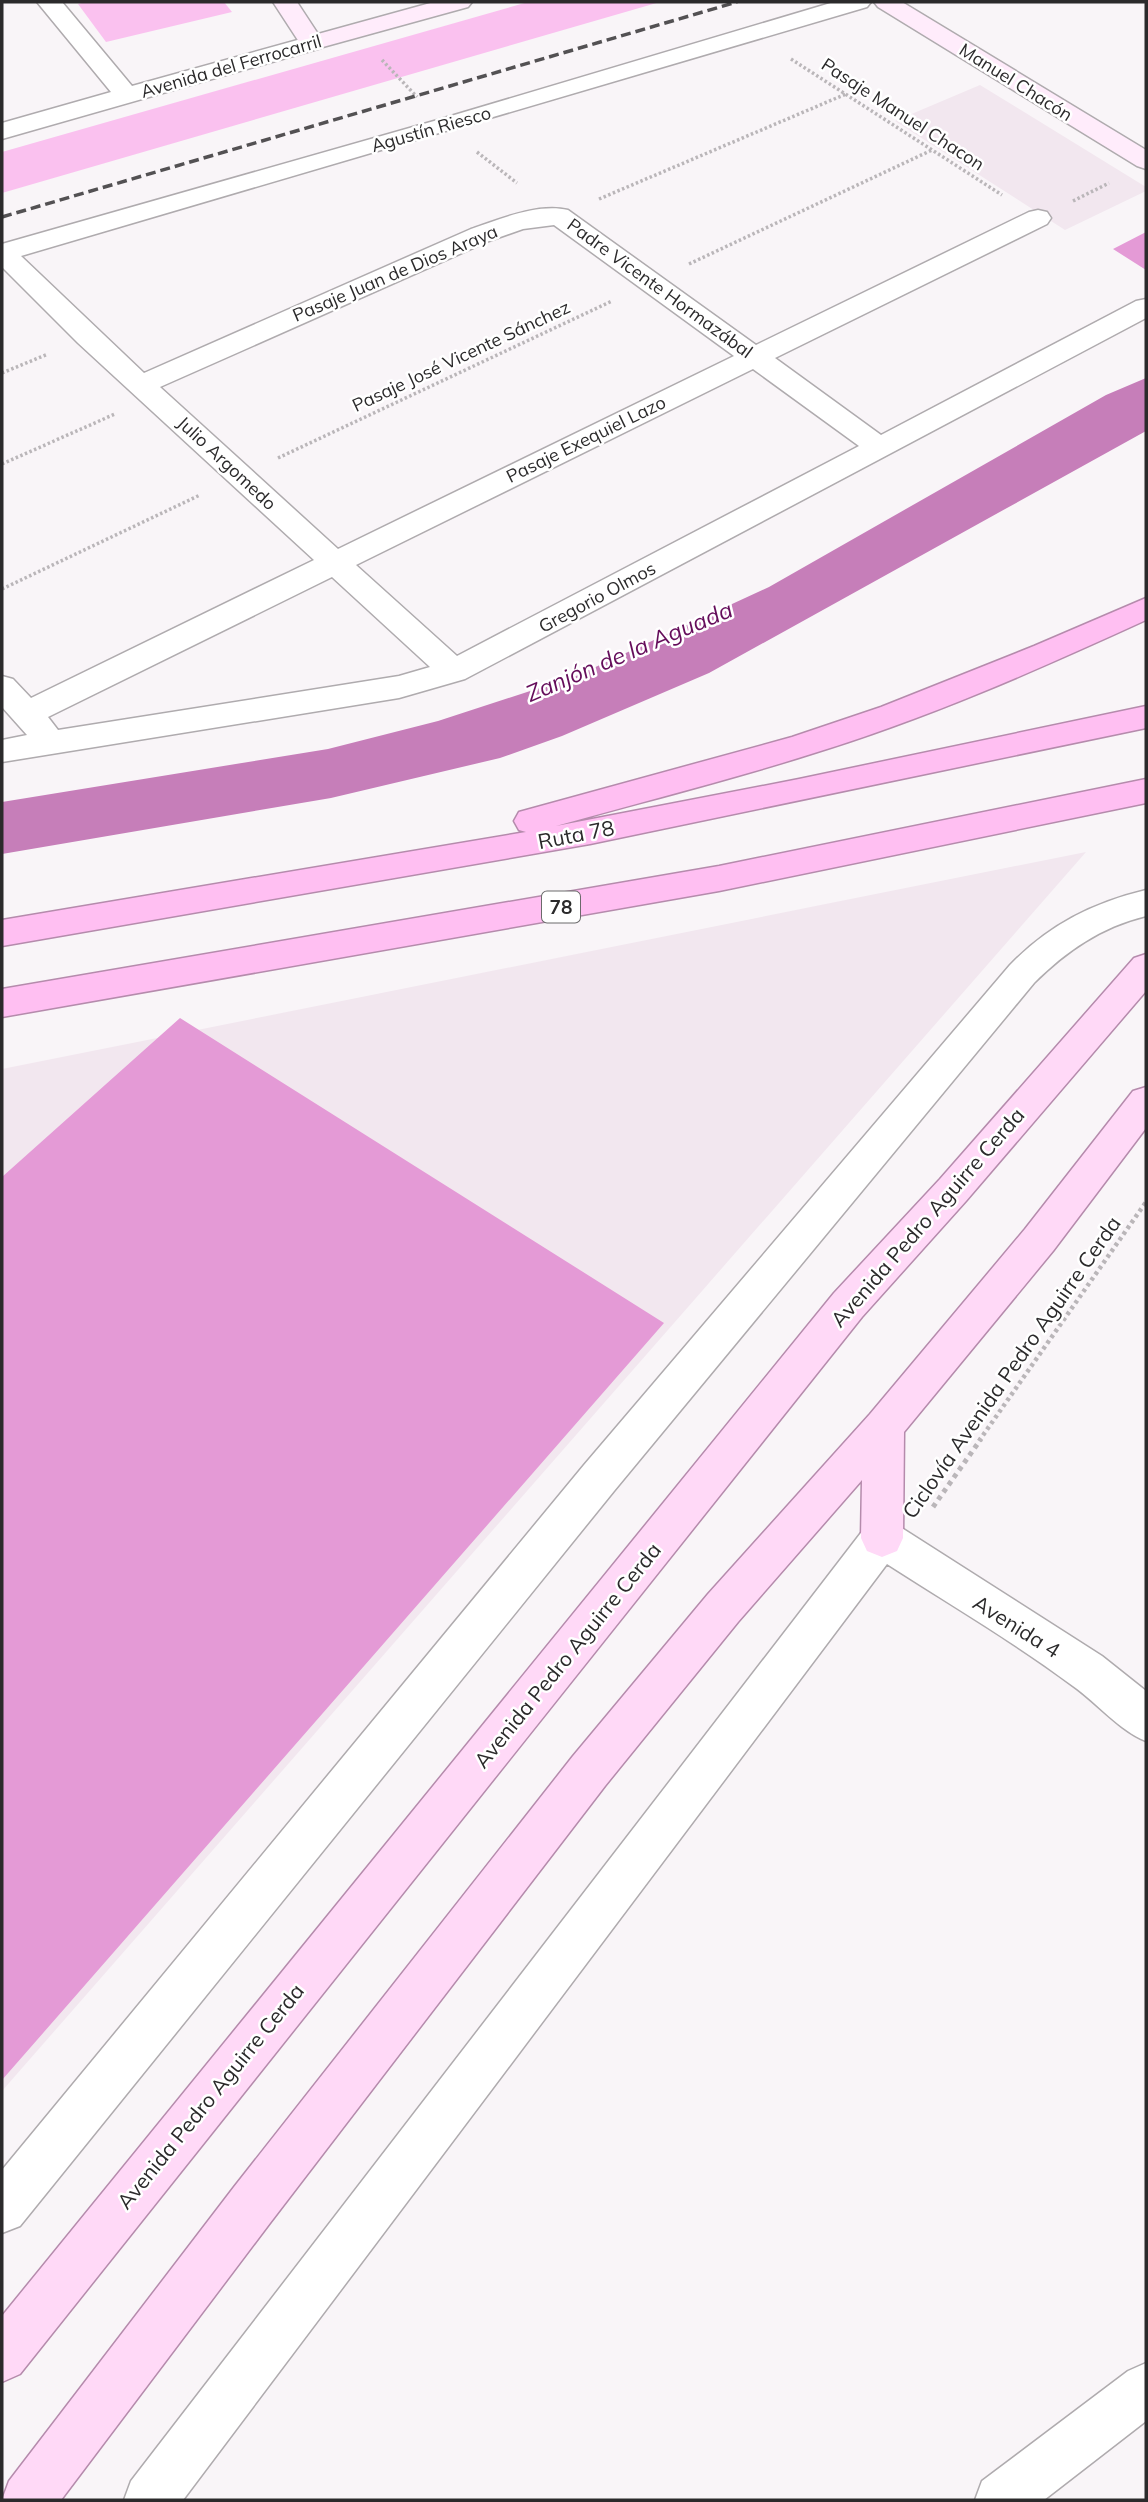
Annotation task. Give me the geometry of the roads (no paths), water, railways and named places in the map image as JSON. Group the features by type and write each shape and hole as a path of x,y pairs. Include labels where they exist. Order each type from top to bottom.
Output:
{"highway":[{"path":"394,868 540,818 801,746 879,720 1045,654 1146,608"},
{"name":"Ruta 78","path":"2,933 394,868 796,792 1146,717"},
{"name":"78","path":"2,1003 626,895 1132,794"}],"main road":[{"name":"Avenida Pedro Aguirre Cerda","path":"2,2356 197,2110 425,1832 848,1305 1146,967"},
{"path":"28,2500 252,2205 589,1771 723,1608 884,1427 1039,1240 1146,1101"},
{"path":"884,1427 892,1544"}],"street":[{"path":"49,2 127,95"},
{"path":"285,2 312,43"},
{"name":"Avenida del Ferrocarril","path":"2,131 460,2"},
{"name":"Agustín Riesco","path":"2,252 443,126 859,2"},
{"name":"Manuel Chacón","path":"886,2 1146,161"},
{"name":"Padre Vicente Hormazábal","path":"559,216 879,447"},
{"name":"Pasaje Juan de Dios Araya","path":"148,390 480,235 519,222 559,216"},
{"name":"Pasaje Exequiel Lazo","path":"26,714 1038,218"},
{"name":"Julio Argomedo","path":"2,252 88,337 454,671"},
{"name":"Gregorio Olmos","path":"2,751 399,687 454,671 1146,307"},
{"path":"2,687 53,743"},
{"path":"2,2208 599,1478 1022,974 1058,939 1091,920 1146,903"},
{"path":"150,2500 892,1544"},
{"name":"Avenida 4","path":"892,1544 1087,1670 1120,1695 1146,1720"},
{"path":"1001,2500 1146,2389"}],"railway":[{"path":"2,217 737,2"}],"water label":[{"name":"Zanjón de la Aguada","path":"629,651"}]}
